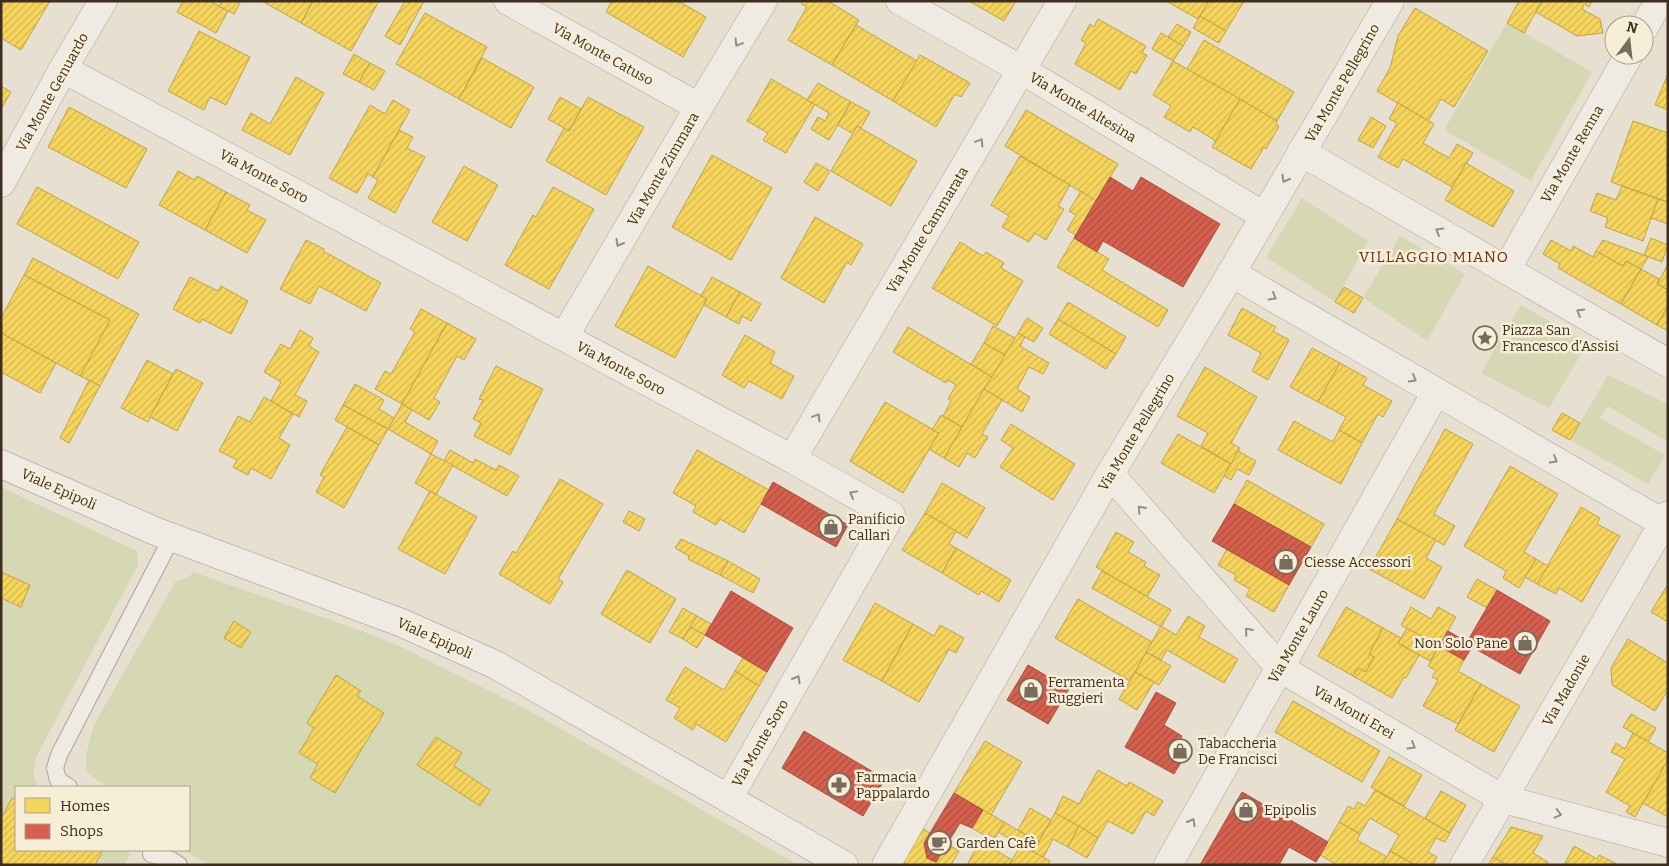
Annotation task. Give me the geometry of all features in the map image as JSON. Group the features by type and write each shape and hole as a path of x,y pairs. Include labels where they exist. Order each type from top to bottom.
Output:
{"street":[{"name":"Via Monte Genuardo","path":"1,183 63,69 103,1"},
{"name":"Via Monte Catuso","path":"508,1 699,107"},
{"name":"Via Monte Zimmara","path":"564,337 763,1"},
{"name":"Via Monte Altesina","path":"900,1 1022,70 1264,216"},
{"name":"Via Monte Cammarata","path":"792,459 1062,1"},
{"name":"Via Monte Pellegrino","path":"886,865 1110,474 1231,273 1390,1"},
{"path":"1651,15 1659,1"},
{"name":"Via Monte Renna","path":"1511,261 1622,65"},
{"name":"Via Monte Soro","path":"63,69 792,459 891,515 729,798"},
{"path":"1301,152 1511,261 1668,363"},
{"path":"1231,273 1432,400 1665,519"},
{"name":"Via Monte Lauro","path":"1168,865 1432,400"},
{"name":"Viale Epipoli","path":"1,464 172,537 402,623 496,664 844,865"},
{"name":"Via Monti Erei","path":"1110,474 1280,668 1503,799 1668,843"},
{"name":"Via Madonie","path":"1464,865 1665,519"}],"lane":[{"path":"67,786 58,780 55,768 59,755 172,537"},
{"path":"150,856 171,860 179,865"}],"green space":[{"path":"1507,23 1592,72 1531,181 1444,130"},
{"path":"1302,198 1368,241 1335,302 1266,257"},
{"path":"1400,236 1465,274 1427,341 1363,298"},
{"path":"1521,305 1588,343 1549,408 1481,373"},
{"path":"1608,375 1668,404 1668,442 1608,406 1600,418 1665,455 1648,484 1570,440"},
{"path":"1,487 137,551 138,565 37,755 34,776 38,786 15,786 15,800 12,798 1,818"},
{"path":"193,572 362,631 403,648 528,710 798,865 209,865 185,851 190,851 190,786 106,786 86,772 86,755 93,727 175,582 189,577"},
{"path":"102,851 129,851 130,855 124,865 95,865"}],"building: Homes":[{"path":"5,1 50,1 21,50 1,38 1,8"},
{"path":"183,1 210,1 228,11 216,33 177,12"},
{"path":"222,1 241,1 234,14 219,6"},
{"path":"262,1 313,1 301,23"},
{"path":"313,1 379,1 351,51 301,23"},
{"path":"405,1 424,1 400,45 385,36"},
{"path":"612,1 678,1 706,17 683,57 606,12"},
{"path":"803,1 828,1 859,20 832,65 788,40 807,7 801,4"},
{"path":"969,1 1016,1 1004,21"},
{"path":"1166,1 1209,1 1198,19"},
{"path":"1209,1 1244,1 1226,31 1200,16"},
{"path":"1519,1 1542,1 1524,33 1507,23"},
{"path":"1542,1 1592,1 1589,7 1584,4 1582,9 1600,19 1603,33 1577,36 1536,12"},
{"path":"1415,8 1488,51 1454,107 1441,99 1428,121 1377,91 1390,68 1398,36"},
{"path":"425,13 487,47 459,99 396,64"},
{"path":"1200,16 1226,31 1219,43 1193,28"},
{"path":"1098,19 1146,46 1142,53 1147,55 1136,74 1131,71 1120,90 1075,64 1086,43 1081,40 1090,24 1094,27"},
{"path":"1177,24 1191,32 1183,46 1168,37"},
{"path":"856,25 917,61 893,101 832,65"},
{"path":"199,31 250,57 226,105 210,97 204,110 168,91"},
{"path":"1161,33 1183,46 1173,61 1152,49"},
{"path":"1204,40 1294,92 1277,121 1187,69"},
{"path":"354,54 370,63 359,82 343,74"},
{"path":"920,55 970,83 961,97 955,94 936,127 893,101"},
{"path":"482,58 534,87 511,128 459,99"},
{"path":"1173,61 1240,99 1216,141 1193,127 1190,132 1164,117 1171,106 1153,95"},
{"path":"370,63 385,71 374,90 359,82"},
{"path":"1668,74 1668,110 1655,105"},
{"path":"296,77 324,93 290,155 242,130 251,113 270,124"},
{"path":"771,79 815,104 786,153 763,140 768,133 747,121"},
{"path":"818,83 851,102 829,140 811,129 818,117 825,121 829,113 807,100"},
{"path":"1,86 11,92 1,109"},
{"path":"560,97 581,109 569,131 548,119"},
{"path":"588,97 644,127 606,195 546,161 564,128 569,131"},
{"path":"1240,99 1277,121 1276,124 1279,126 1266,149 1264,147 1251,169 1212,147"},
{"path":"393,100 410,110 373,177 368,174 357,193 329,178 370,105 385,114"},
{"path":"851,102 870,112 861,128 857,126 853,134 838,125"},
{"path":"1398,103 1434,124 1423,143 1449,158 1457,144 1473,153 1452,187 1403,159 1398,168 1378,157 1397,123 1389,119"},
{"path":"69,107 147,149 126,188 48,147"},
{"path":"1026,110 1118,164 1096,201 1005,146"},
{"path":"1371,117 1386,126 1373,148 1358,140"},
{"path":"1633,121 1668,133 1668,202 1611,182"},
{"path":"857,126 917,161 891,206 831,171"},
{"path":"399,130 413,137 407,148 425,157 395,213 368,198 378,180 373,177"},
{"path":"712,155 772,188 731,260 672,227"},
{"path":"1020,156 1070,185 1058,206 1064,209 1046,240 1035,233 1029,242 1002,227 1009,216 991,205"},
{"path":"816,163 830,171 818,191 804,182"},
{"path":"1466,163 1514,191 1493,227 1445,200"},
{"path":"464,166 498,185 467,241 432,222"},
{"path":"178,171 195,180 197,176 226,192 205,230 159,205"},
{"path":"1622,186 1658,199 1643,241 1605,227 1608,218 1590,211 1597,193 1616,200"},
{"path":"37,187 139,242 118,279 17,224"},
{"path":"553,187 594,209 549,289 505,265 533,215 536,217"},
{"path":"1081,191 1096,201 1076,235 1067,230 1076,215 1069,211"},
{"path":"226,192 250,205 247,210 266,220 247,253 205,230"},
{"path":"1658,199 1668,202 1668,224 1651,218"},
{"path":"815,217 863,244 851,265 847,262 824,303 781,278"},
{"path":"1074,238 1109,259 1102,270 1168,310 1158,327 1057,267"},
{"path":"1651,238 1668,245 1662,262 1644,255"},
{"path":"306,240 381,283 366,311 319,286 310,304 280,289"},
{"path":"1551,240 1571,251 1573,246 1593,257 1596,251 1623,266 1626,261 1641,269 1621,304 1558,268 1560,264 1543,254"},
{"path":"1603,240 1648,257 1641,269 1626,261 1623,266 1596,251"},
{"path":"960,242 983,256 986,252 1004,263 1001,268 1023,281 997,326 932,288"},
{"path":"33,258 139,314 100,386 80,376 110,320 24,275"},
{"path":"648,266 707,299 675,358 615,326"},
{"path":"1668,266 1668,290 1657,284"},
{"path":"1641,269 1659,279 1657,284 1668,290 1668,306 1657,325 1621,304"},
{"path":"24,275 110,320 80,376 1,333 1,318"},
{"path":"190,277 218,291 221,286 248,301 231,334 202,319 200,323 173,309"},
{"path":"712,277 740,292 726,317 704,305 707,299 701,296"},
{"path":"1344,287 1363,298 1354,313 1335,302"},
{"path":"740,292 761,304 751,321 742,316 739,324 726,317"},
{"path":"1068,302 1126,337 1116,354 1058,319"},
{"path":"1668,306 1668,331 1657,325"},
{"path":"1242,308 1276,327 1273,331 1289,340 1268,380 1252,371 1261,353 1228,335"},
{"path":"421,309 447,323 402,404 375,389 385,371 391,374 415,332 410,329"},
{"path":"1027,318 1043,328 1034,342 1018,333"},
{"path":"1058,319 1116,354 1106,369 1049,334"},
{"path":"447,323 476,339 464,360 457,356 434,398 440,402 429,420 402,404"},
{"path":"993,326 1015,338 1005,355 984,343"},
{"path":"908,327 992,377 962,427 943,416 951,401 948,399 956,385 948,380 946,383 893,352"},
{"path":"300,330 313,338 309,346 319,352 295,395 307,401 299,417 271,401 281,382 264,372 281,344 290,349"},
{"path":"1,333 56,363 40,393 1,372"},
{"path":"1018,333 1025,337 1020,346 1049,363 1043,374 1029,367 1017,389 1030,397 1022,412 984,389"},
{"path":"745,335 775,352 770,363 794,376 782,399 749,381 744,388 722,375"},
{"path":"984,343 1005,355 992,377 971,364"},
{"path":"1312,348 1340,363 1318,402 1290,387"},
{"path":"147,360 173,374 148,422 121,408"},
{"path":"1340,363 1367,378 1363,385 1392,401 1383,417 1378,414 1362,443 1339,430 1346,417 1318,402"},
{"path":"496,366 543,389 510,455 474,436 481,423 473,419 483,400 479,399"},
{"path":"1205,367 1257,397 1231,443 1240,448 1231,464 1201,446 1208,433 1177,416"},
{"path":"176,369 203,383 177,431 150,417"},
{"path":"89,380 100,386 69,443 60,438"},
{"path":"355,384 384,400 379,409 394,418 388,429 343,405"},
{"path":"984,389 1002,400 982,434 988,437 975,458 967,453 959,467 944,458"},
{"path":"264,397 293,414 279,438 290,445 271,479 251,468 248,475 233,467 237,460 219,451 238,416 250,422"},
{"path":"885,402 939,433 903,493 850,461"},
{"path":"402,404 412,410 405,422 438,441 431,454 388,429"},
{"path":"343,405 388,429 379,445 335,420"},
{"path":"1562,413 1580,423 1570,440 1552,430"},
{"path":"941,415 962,427 944,458 929,449 939,433 932,430"},
{"path":"1294,421 1333,442 1339,430 1362,443 1341,484 1278,450"},
{"path":"1011,424 1075,464 1053,500 1000,467 1013,448 1001,440"},
{"path":"347,427 379,445 344,508 316,492 324,477 320,475"},
{"path":"1445,429 1473,444 1434,514 1455,526 1444,545 1397,519"},
{"path":"1178,434 1231,464 1214,493 1161,463"},
{"path":"450,450 473,463 475,459 496,470 499,465 519,476 507,496 444,461"},
{"path":"697,450 769,490 744,533 720,519 716,525 693,512 696,506 673,493"},
{"path":"1238,451 1256,461 1249,475 1237,469 1231,480 1224,476"},
{"path":"431,454 453,465 436,495 415,483"},
{"path":"1510,466 1558,494 1524,552 1536,559 1519,588 1503,578 1506,571 1464,546"},
{"path":"560,479 603,504 558,579 563,582 550,604 499,574 513,551 516,553"},
{"path":"1247,480 1324,524 1311,547 1234,504"},
{"path":"942,483 985,508 967,538 925,513"},
{"path":"430,491 477,517 445,574 398,549"},
{"path":"1581,507 1600,518 1597,524 1620,536 1582,602 1559,588 1556,594 1537,584"},
{"path":"629,511 645,519 639,531 623,522"},
{"path":"925,513 956,531 949,544 956,548 942,573 902,550"},
{"path":"1397,519 1436,540 1426,558 1442,567 1424,599 1369,569"},
{"path":"1116,532 1134,542 1128,552 1146,562 1144,566 1160,575 1147,597 1096,567"},
{"path":"681,539 728,561 720,575 688,559 689,556 675,548"},
{"path":"956,548 1011,580 999,602 981,591 979,595 942,573"},
{"path":"1227,549 1289,585 1274,612 1246,596 1250,589 1234,580 1236,575 1218,565"},
{"path":"1536,559 1548,566 1537,584 1525,577"},
{"path":"728,561 760,579 753,593 720,575"},
{"path":"627,570 676,599 650,643 601,614"},
{"path":"1102,571 1171,610 1161,627 1092,588"},
{"path":"1,572 30,585 21,607 1,598"},
{"path":"1477,579 1497,590 1487,608 1467,597"},
{"path":"1668,584 1668,622 1651,612"},
{"path":"1078,599 1152,642 1130,681 1055,638"},
{"path":"875,603 913,624 882,681 843,660"},
{"path":"1346,607 1383,628 1369,654 1374,657 1366,672 1358,668 1353,676 1318,656"},
{"path":"1411,607 1431,619 1438,607 1456,617 1439,646 1401,625"},
{"path":"683,608 697,616 683,639 669,632"},
{"path":"697,616 711,624 705,635 690,627"},
{"path":"1188,616 1205,626 1199,637 1238,659 1224,683 1167,650 1161,660 1146,652 1161,626 1176,635"},
{"path":"234,621 251,632 241,648 224,638"},
{"path":"913,624 934,636 940,625 964,638 956,653 949,649 919,702 882,681"},
{"path":"690,627 705,635 697,648 683,639"},
{"path":"1383,628 1401,638 1398,643 1419,655 1392,698 1353,676 1358,668 1366,672 1374,657 1369,654"},
{"path":"1407,628 1439,646 1430,661 1398,643"},
{"path":"1628,639 1668,663 1668,690 1655,711 1612,685 1611,668"},
{"path":"1439,646 1464,660 1458,671 1481,684 1458,724 1423,706 1438,680 1432,677 1436,671 1428,666"},
{"path":"1146,652 1171,666 1159,685 1135,672"},
{"path":"743,658 767,672 759,686 735,671"},
{"path":"685,667 724,690 735,671 759,686 726,742 696,724 693,730 674,718 680,708 666,700"},
{"path":"1135,672 1154,682 1137,710 1119,699"},
{"path":"336,675 361,691 357,696 384,713 335,793 310,778 318,764 299,753 314,728 307,723"},
{"path":"1481,684 1520,706 1494,752 1455,730"},
{"path":"1293,701 1380,751 1362,782 1275,732"},
{"path":"1631,714 1656,728 1648,742 1623,727"},
{"path":"1633,733 1668,753 1668,760 1635,817 1626,812 1630,806 1606,792 1625,759 1611,752 1616,743 1625,749"},
{"path":"436,737 462,753 454,766 490,790 480,806 417,765"},
{"path":"985,741 1022,762 991,815 954,793"},
{"path":"1389,757 1422,775 1404,806 1371,787"},
{"path":"1668,760 1668,817 1643,803"},
{"path":"1098,770 1127,786 1129,782 1163,801 1154,816 1146,811 1133,834 1108,821 1098,838 1055,813 1063,796 1079,804"},
{"path":"1375,790 1450,833 1445,842 1436,838 1428,852 1437,857 1433,865 1415,865 1390,851 1399,835 1370,818 1360,834 1339,822 1348,806 1354,809 1358,802 1365,806"},
{"path":"1441,791 1466,805 1450,833 1425,818"},
{"path":"12,798 15,800 15,851 102,851 95,865 1,864 1,818"},
{"path":"1030,808 1051,820 1038,842 1018,830"},
{"path":"983,810 1004,822 995,838 988,834 987,837 972,828"},
{"path":"1055,813 1079,826 1068,847 1053,839 1043,858 1033,852"},
{"path":"1004,822 1038,842 1033,852 998,832"},
{"path":"1339,822 1360,834 1357,840 1387,857 1382,865 1337,865 1320,855"},
{"path":"1079,826 1098,838 1087,858 1068,847"},
{"path":"1511,827 1543,836 1533,853 1548,862 1546,865 1507,865 1493,857"},
{"path":"922,828 930,833 924,843 927,858 936,862 947,844 959,851 951,865 905,865 903,857"},
{"path":"980,841 1012,860 1009,865 967,865"},
{"path":"1021,845 1050,861 1048,865 1009,865"},
{"path":"1574,846 1597,859 1599,855 1617,864 1564,865"},
{"path":"1390,851 1415,865 1382,865"},
{"path":"1493,857 1507,865 1488,865"}],"building: Shops":[{"path":"1110,177 1133,191 1141,177 1220,224 1183,287 1103,241 1097,252 1074,238"},
{"path":"773,482 848,525 836,547 761,504"},
{"path":"1234,504 1311,547 1289,585 1212,541"},
{"path":"1497,590 1550,621 1520,674 1472,647 1464,660 1439,646 1448,631 1467,642"},
{"path":"731,591 793,628 767,672 705,635"},
{"path":"1028,665 1069,689 1048,724 1007,700"},
{"path":"1156,692 1176,703 1164,725 1182,736 1178,743 1189,749 1174,774 1125,747"},
{"path":"804,731 885,779 863,816 782,768"},
{"path":"1242,792 1328,842 1316,862 1289,847 1279,865 1200,865"},
{"path":"954,793 983,810 972,828 960,823 936,862 927,858 924,843"}],"place":[{"name":"Piazza San Francesco d'Assisi","path":"1485,338"},
{"name":"Panificio Callari","path":"831,527"},
{"name":"Ciesse Accessori","path":"1286,562"},
{"name":"Non Solo Pane","path":"1525,643"},
{"name":"Ferramenta Ruggieri","path":"1031,690"},
{"name":"Tabaccheria De Francisci","path":"1180,751"},
{"name":"Farmacia Pappalardo","path":"839,785"},
{"name":"Epipolis","path":"1246,810"},
{"name":"Garden Cafè","path":"939,843"}],"district":[{"name":"VILLAGGIO MIANO","path":"1434,257"}]}
